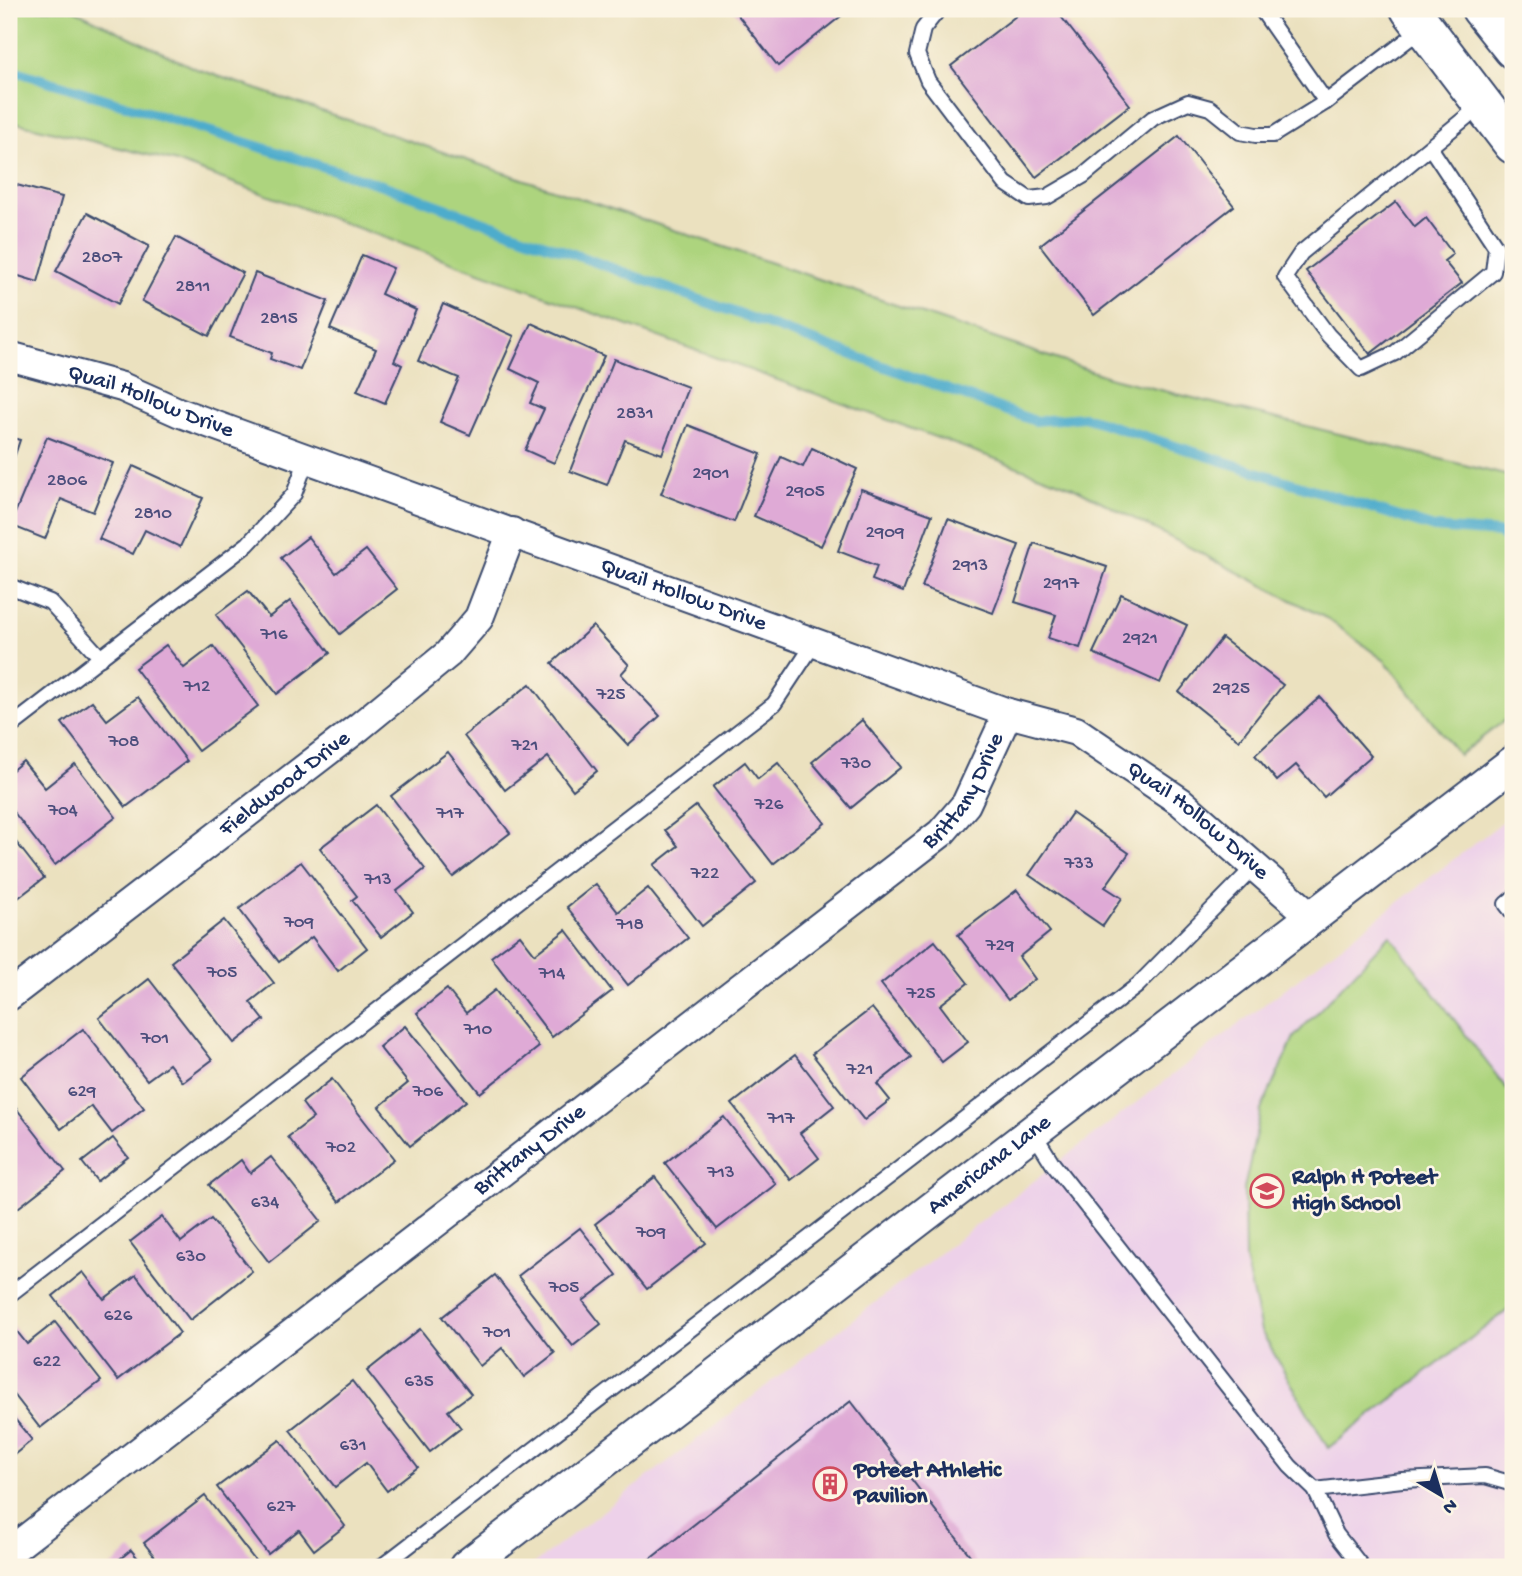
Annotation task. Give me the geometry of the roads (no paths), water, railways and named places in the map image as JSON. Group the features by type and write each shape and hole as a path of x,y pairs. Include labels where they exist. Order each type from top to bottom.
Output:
{"main road":[{"path":"1481,9 1513,49"},
{"path":"1417,18 1513,144"}],"street":[{"name":"Quail Hollow Drive","path":"9,356 122,387 178,412 1008,713 1076,732 1181,802 1312,918"},
{"name":"Fieldwood Drive","path":"9,996 359,727 448,654 479,618 512,532"},
{"name":"Brittany Drive","path":"9,1552 941,833 966,804 1008,713"},
{"name":"Americana Lane","path":"476,1564 1312,918 1510,771"}],"lane":[{"path":"939,9 923,29 917,54 929,81 1005,183 1029,199 1047,197 1083,176 1153,118 1188,102 1210,108 1240,132 1273,135 1326,102 1417,18"},
{"path":"1261,9 1326,102"},
{"path":"1430,147 1496,247 1493,272 1395,353 1362,369 1328,335 1285,277 1301,253 1482,104"},
{"path":"9,728 248,544 293,494 307,459"},
{"path":"9,586 50,602 101,658"},
{"path":"9,1295 774,704 815,642"},
{"path":"381,1567 1137,986 1254,867"},
{"path":"1513,898 1506,904 1513,913"},
{"path":"1033,1132 1053,1164 1290,1466 1315,1490 1336,1534 1362,1567"},
{"path":"1315,1490 1402,1480 1485,1476 1513,1484"}],"waterway":[{"path":"9,69 382,185 1035,421 1084,417 1434,528 1499,533 1513,546"}],"place":[{"name":"Ralph H Poteet High School","path":"1267,1191"},
{"name":"Poteet Athletic Pavilion","path":"830,1484"}]}
